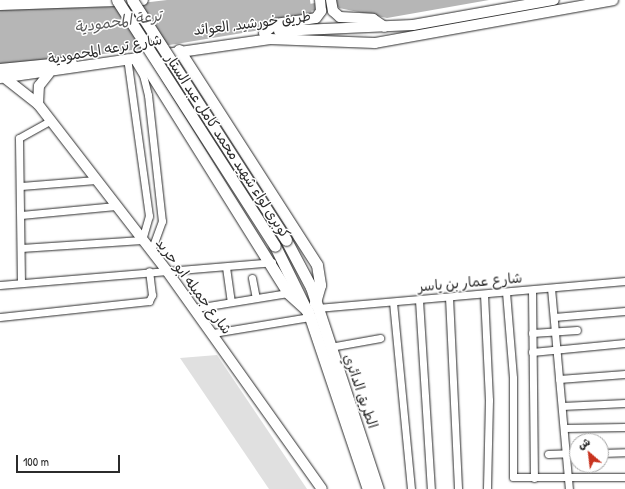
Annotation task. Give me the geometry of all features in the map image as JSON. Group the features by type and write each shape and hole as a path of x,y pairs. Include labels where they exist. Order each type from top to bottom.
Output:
{"main road":[{"name":"كوبرى لواء شهيد محمد كامل عبد الستار","path":"117,0 275,246 313,310"},
{"name":"كوبرى لواء شهيد محمد كامل عبد الستار","path":"132,0 304,270 313,310"},
{"path":"133,57 179,117 272,262 288,293 313,310 320,285 317,266 214,100 179,50"},
{"path":"179,117 193,102 214,100"},
{"name":"الطريق الدائري","path":"313,310 330,346 378,489"},
{"name":"الطريق الدائري","path":"313,310 368,489"}],"street":[{"path":"0,5 143,0"},
{"path":"264,33 275,24 314,19 321,11 320,0"},
{"name":"طريق خورشيد, العوائد","path":"2,75 63,64 264,33 385,27 554,0"},
{"path":"570,0 592,4"},
{"name":"شارع ترعه المحمودية","path":"2,75 49,73 179,50 288,37 375,43 613,0"},
{"path":"331,4 340,17 373,19 385,27"},
{"path":"21,248 142,240 149,216 133,57"},
{"path":"133,57 143,75 148,95 162,221 151,251"},
{"path":"38,104 39,86 49,73"},
{"name":"شارع جميله ابو حريد","path":"2,75 38,104 50,122 196,308 322,489"},
{"path":"21,283 21,186 19,138 50,122"},
{"path":"21,186 96,180"},
{"path":"21,215 116,206"},
{"path":"0,285 149,271 226,267 272,262"},
{"path":"226,267 231,302"},
{"path":"0,317 149,301 152,295 149,271"},
{"path":"252,278 256,298"},
{"name":"شارع عمار بن ياسر","path":"213,334 313,310 625,281"},
{"path":"551,288 569,489"},
{"path":"532,290 534,478"},
{"path":"506,292 516,479 625,477"},
{"path":"196,308 288,293"},
{"path":"484,294 488,400 487,489"},
{"path":"449,297 458,489"},
{"path":"419,300 431,489"},
{"path":"393,302 411,489"},
{"path":"554,317 625,311"},
{"path":"532,333 577,330"},
{"path":"330,346 380,338"},
{"path":"532,352 625,343"},
{"path":"559,380 625,374"},
{"path":"562,406 625,402"},
{"path":"564,428 625,427"},
{"path":"609,453 625,452"},
{"path":"548,454 566,453"}],"shaded area":[{"path":"217,355 307,489 269,489 180,358"}],"water":[{"path":"167,0 310,0 312,15 271,20 260,30 176,44 45,62 0,64 0,9 108,7"},
{"path":"338,0 489,0 387,18 339,8"}],"waterway":[{"name":"ترعة المحمودية","path":"302,8 357,0"}]}
